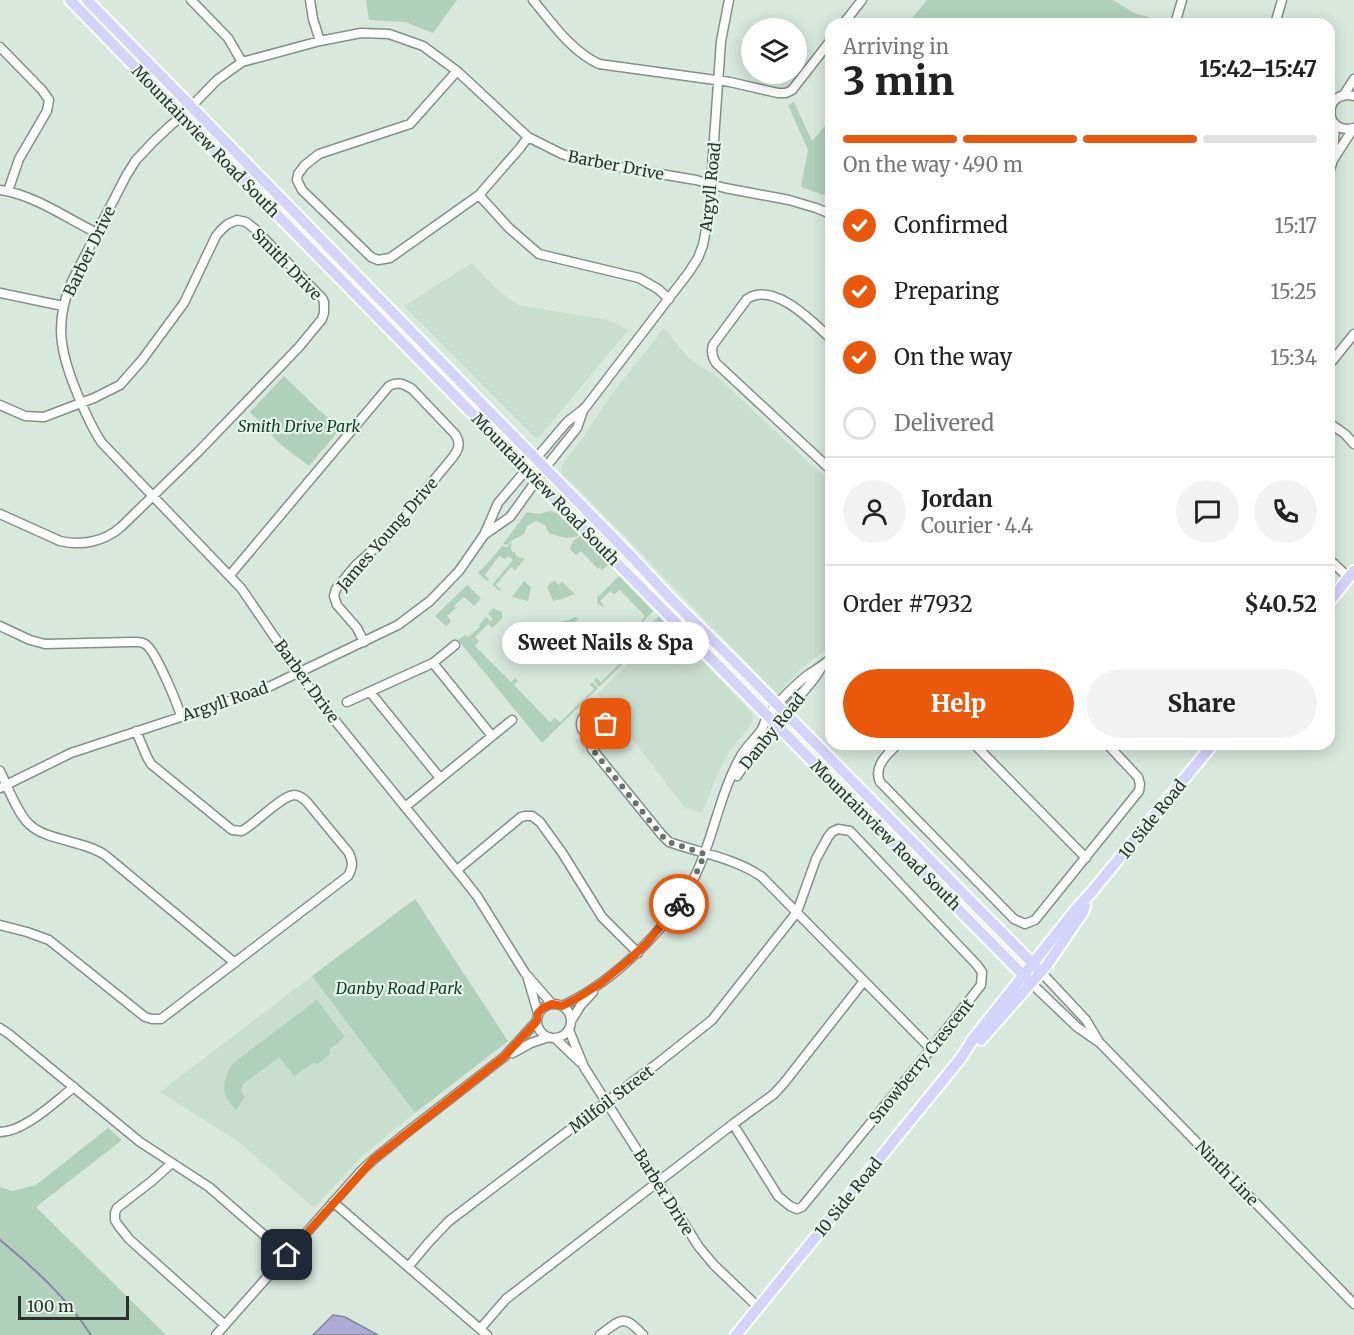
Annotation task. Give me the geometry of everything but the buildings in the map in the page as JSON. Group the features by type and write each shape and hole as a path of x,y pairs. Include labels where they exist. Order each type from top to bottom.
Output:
{"main road":[{"name":"Mountainview Road South","path":"70,0 536,480 1028,979"},
{"name":"Mountainview Road South","path":"87,0 671,599 1037,968"},
{"path":"1335,594 1351,574"},
{"name":"10 Side Road","path":"736,1335 961,1058 978,1043 1083,912 1090,894 1208,750"}],"street":[{"path":"191,0 228,38 242,62"},
{"path":"310,0 320,41"},
{"path":"533,0 566,40 599,64 719,80 786,93 792,90 825,48"},
{"name":"Argyll Road","path":"3,786 71,753 246,696 299,673 398,625 430,601 459,571 484,536 498,503 567,422 585,408 698,258 708,220 721,41 729,0"},
{"path":"848,18 862,0"},
{"path":"1177,18 1182,0"},
{"path":"1277,18 1282,0"},
{"name":"Barber Drive","path":"552,1004 525,973 477,896 299,673 251,600 230,575 102,442 90,424 67,369 62,351 60,326 63,306 72,281 136,160 217,80 242,62 320,41 361,33 389,34 423,46 457,71 528,136 555,151 583,161 685,178 789,200 825,212"},
{"path":"0,47 49,100 48,111 19,159 4,191 34,201 97,233"},
{"path":"457,71 410,124 319,154 298,174 297,180 302,190 371,257 378,260 390,258 479,195 528,136"},
{"path":"1336,98 1354,80"},
{"path":"1336,98 1354,96"},
{"path":"1335,121 1343,129 1354,128"},
{"path":"1335,157 1354,128"},
{"path":"479,195 509,228 539,254 639,278 658,289 669,299"},
{"name":"Smith Drive","path":"81,403 120,385 142,360 184,303 216,236 228,224 237,220 246,222 255,229 322,297 324,313 322,319 299,346 199,451 152,496"},
{"path":"0,293 63,306"},
{"path":"825,334 798,310 780,299 760,294 747,299 713,345 712,350 716,363 825,464"},
{"path":"1335,358 1354,334"},
{"name":"James Young Drive","path":"230,575 389,386 398,382 405,384 455,434 459,443 453,457 408,512 386,538 350,571 336,589 334,599 337,605 357,628 364,642"},
{"path":"0,405 25,416 38,418 81,403"},
{"name":"Argyll Road","path":"484,536 510,517 577,428 585,408"},
{"path":"1335,427 1354,444"},
{"path":"0,514 60,541 92,542 109,537 116,532 152,496"},
{"path":"1335,562 1351,574"},
{"path":"0,626 30,640 45,644 145,643 152,651 181,716"},
{"path":"347,702 433,663 454,645"},
{"path":"433,663 492,736"},
{"name":"Danby Road","path":"562,1006 601,983 638,953 682,899 705,854 724,795 772,719 781,708 814,681 825,664"},
{"path":"370,692 440,778"},
{"path":"405,807 512,720"},
{"path":"0,925 49,940 145,1017 161,1019 348,876 352,870 353,861 349,853 301,796 286,798 242,831 235,831 228,828 151,764 136,731"},
{"path":"588,735 592,749 662,836 669,842 735,863 756,873 931,1049"},
{"path":"893,750 879,767 877,774 880,782 1017,922 1025,924 1035,920 1137,795 1140,781 1135,772 1113,750"},
{"path":"980,750 1086,858"},
{"path":"0,771 3,786 28,824 44,834 89,846 105,855 235,963"},
{"path":"457,870 521,817 532,816 540,822 557,845 602,917 638,953"},
{"name":"Snowberry Crescent","path":"733,1124 778,1196 790,1206 797,1209 801,1207 981,985 982,972 978,965 850,831 843,828 832,832 828,837 816,859 797,912"},
{"name":"Milfoil Street","path":"408,1267 449,1221 712,1020 797,912"},
{"name":"Ninth Line","path":"1037,968 1086,1020 1100,1043"},
{"name":"Barber Drive","path":"525,973 538,1017"},
{"name":"Ninth Line","path":"1028,979 1077,1027 1100,1043 1354,1304"},
{"path":"480,1329 506,1299 774,1094 864,981"},
{"name":"Danby Road","path":"570,1025 581,1005 601,983"},
{"path":"216,1335 373,1160 504,1057 531,1043 562,1036 570,1025 570,1014 562,1006 552,1004 546,1006 504,1057"},
{"path":"538,1017 541,1032 552,1037"},
{"name":"Barber Drive","path":"570,1025 584,1067"},
{"path":"0,1028 140,1142 209,1187 287,1255"},
{"name":"Barber Drive","path":"552,1037 584,1067 706,1255 758,1307"},
{"path":"0,1132 23,1126 74,1088"},
{"path":"172,1163 117,1208 116,1220 138,1249 225,1325"},
{"path":"333,1202 487,1335"},
{"path":"600,1335 623,1321 630,1322 644,1335"}],"shaded area":[{"path":"472,263 499,291 518,305 609,320 628,330 537,439 404,306"},
{"path":"664,328 686,355 713,373 825,477 825,650 802,668 777,694 628,539 562,475 561,467 613,393"},
{"path":"667,625 752,713 753,722 730,750 702,813 685,808 598,694"},
{"path":"312,976 415,1113 362,1156 314,1208 239,1142 160,1092"}],"green space":[{"path":"366,0 457,0 433,33 405,22 369,20"},
{"path":"927,0 1113,0 1134,13 1152,18 912,18"},
{"path":"794,102 812,141 825,126 824,195 801,187 808,150 788,105"},
{"name":"Smith Drive Park","path":"284,376 341,428 309,466 280,444 250,412"},
{"path":"550,511 557,513 579,535 568,538 549,533 545,525 536,521 527,526 524,534 507,545 503,544 527,512 539,514"},
{"path":"580,536 608,565 602,570 600,567 598,569 581,551 576,555 570,549 573,541"},
{"path":"512,542 512,552 525,559 515,570 511,567 496,585 500,591 492,585 513,560 508,556 505,559 499,556 485,575 489,579 487,581 478,573 502,546 507,547"},
{"path":"619,576 653,611 643,622 641,620 645,616 620,590 614,594 610,591 600,601 604,606 602,607 597,602 597,598"},
{"path":"554,580 559,585 562,582 575,594 553,601 547,587"},
{"path":"524,581 531,587 528,601 512,597"},
{"path":"467,585 481,598 474,606 464,597 447,616 451,621 446,626 435,616"},
{"path":"493,608 502,612 502,619 492,628 488,624 475,637 479,641 475,646 511,682 515,678 518,681 514,685 550,722 555,718 560,722 594,689 590,685 592,682 598,688 542,743 458,640 465,635 468,637 480,627 479,625 486,617 491,621 493,619 488,614"},
{"path":"659,616 665,623 599,687 594,681 596,678 601,682 652,632 648,627"},
{"path":"579,618 558,639 549,630 552,623"},
{"name":"Danby Road Park","path":"415,899 508,1041 415,1113 312,976"},
{"path":"317,1000 345,1037 330,1049 330,1054 318,1064 313,1063 294,1076 279,1057 243,1084 241,1091 245,1097 236,1110 227,1099 224,1088 232,1064"},
{"path":"108,1128 122,1140 36,1207 166,1335 0,1335 0,1187 12,1191 36,1185"}],"water":[{"path":"333,1315 345,1317 378,1335 313,1335"}],"waterway":[{"path":"0,1240 49,1284 82,1321 91,1335"}],"way so far":[{"path":"606,724 600,734 588,735 592,749 662,836 669,842 705,854 679,904"}],"place":[{"name":"Sweet Nails & Spa","path":"606,724"}],"route":[{"path":"287,1255 373,1160 504,1057 537,1021 538,1013 543,1008 549,1004 562,1006 576,999 601,983 629,960 646,944 679,904"}]}
